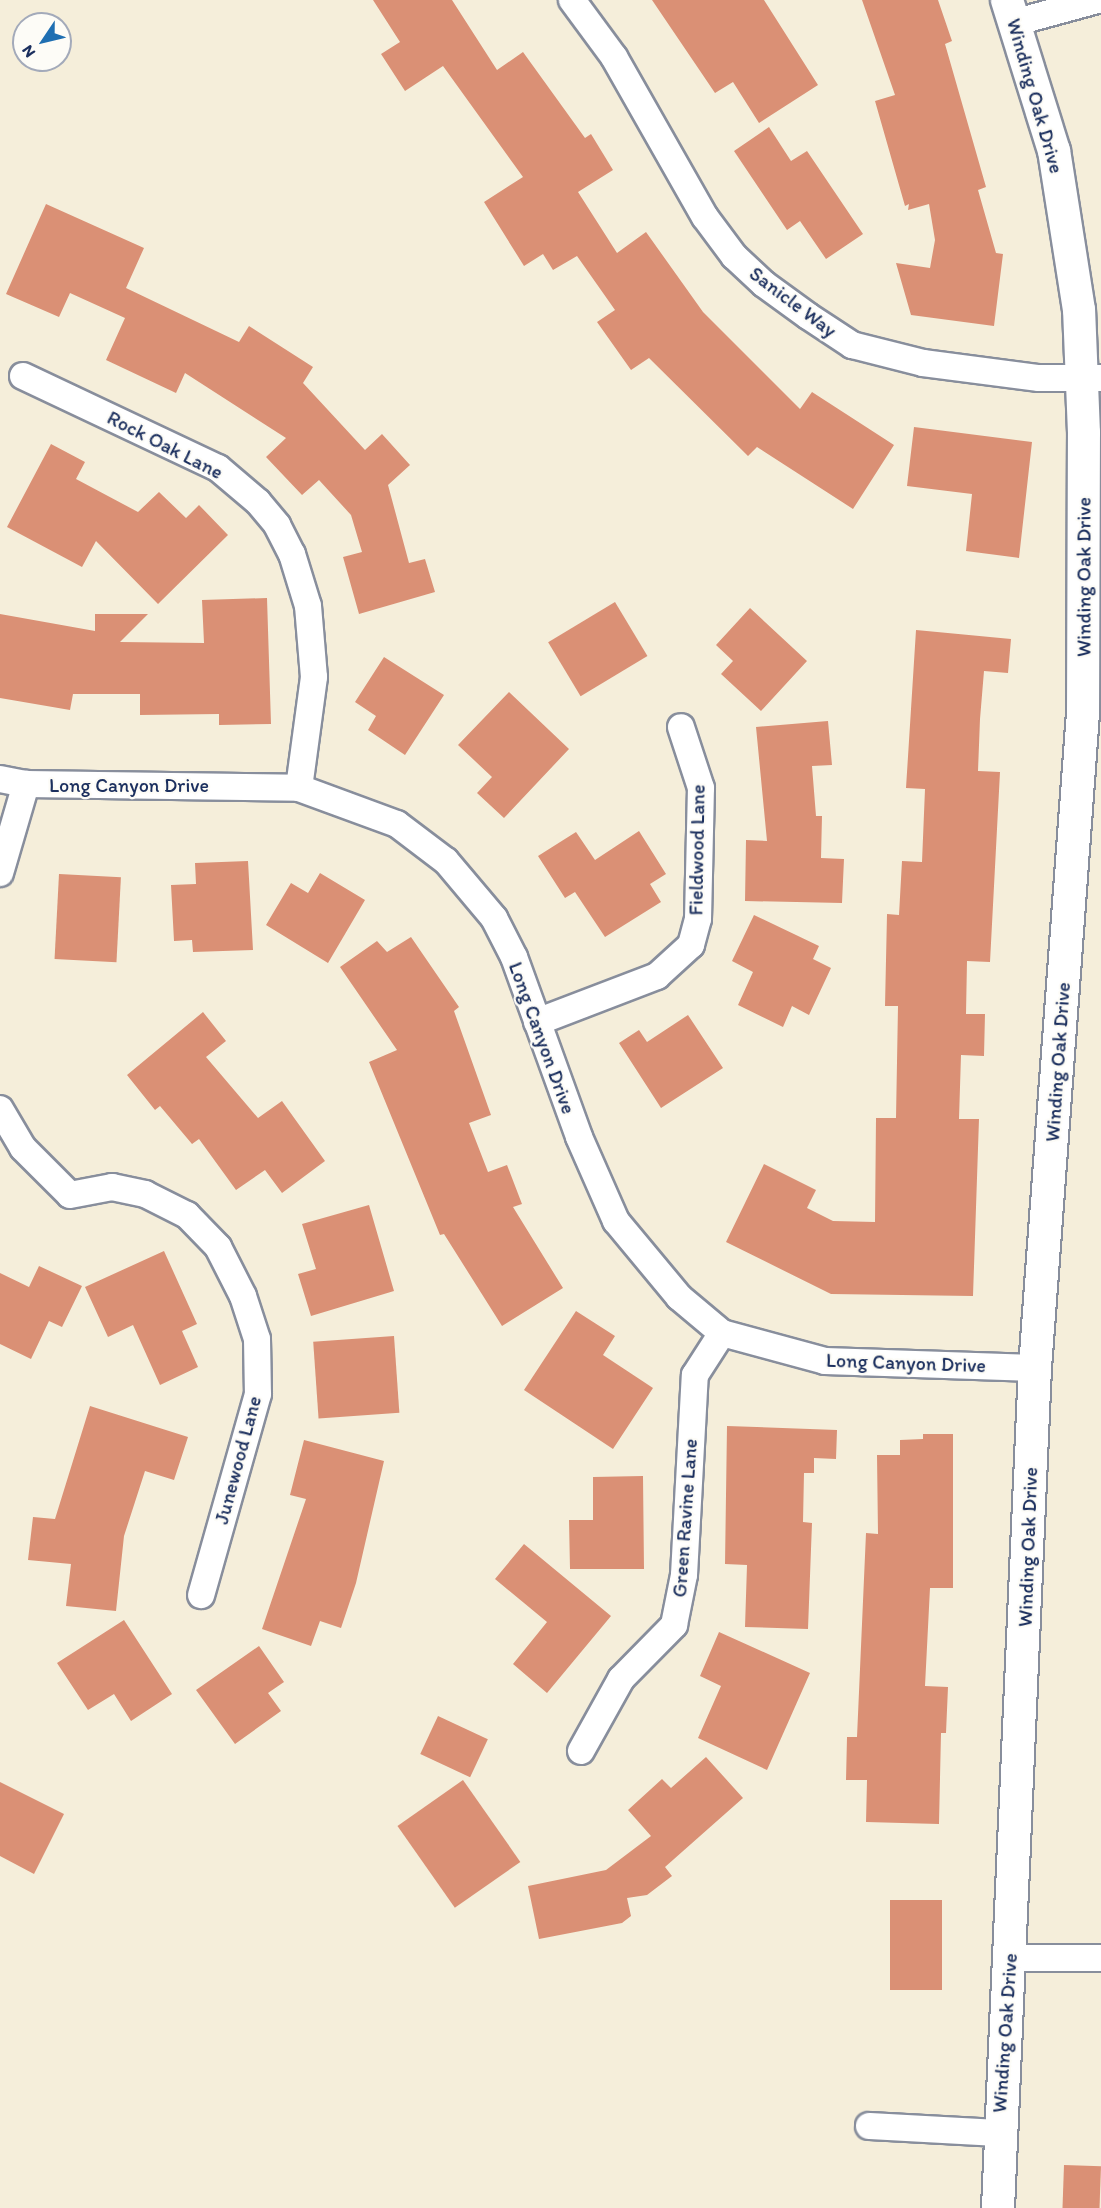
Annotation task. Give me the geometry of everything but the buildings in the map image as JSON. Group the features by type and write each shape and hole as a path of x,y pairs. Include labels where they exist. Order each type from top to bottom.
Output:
{"street":[{"name":"Sanicle Way","path":"572,0 614,57 705,217 734,256 764,284 852,345 923,363 1039,378 1091,378"},
{"path":"1010,12 1097,0"},
{"name":"Winding Oak Drive","path":"998,2208 999,2133 1011,1958 1035,1368 1092,715 1091,378 1054,151 1010,12"},
{"name":"Rock Oak Lane","path":"23,376 218,468 258,502 277,525 292,554 308,606 314,677 299,788"},
{"name":"Fieldwood Lane","path":"537,1022 657,976 691,945 698,919 701,788 681,727"},
{"name":"Long Canyon Drive","path":"0,779 26,784 299,788 397,824 446,861 494,918 514,957 579,1137 616,1221 679,1297 722,1332 825,1361 1035,1368"},
{"path":"0,873 26,784"},
{"name":"Junewood Lane","path":"0,1109 23,1148 70,1195 112,1187 146,1194 187,1215 218,1247 243,1296 257,1339 258,1394 201,1595"},
{"name":"Green Ravine Lane","path":"581,1751 621,1680 674,1625 684,1575 695,1375 722,1332"},
{"path":"1011,1958 1101,1958"},
{"name":"Winding Oak Drive","path":"869,2126 999,2133"}]}
